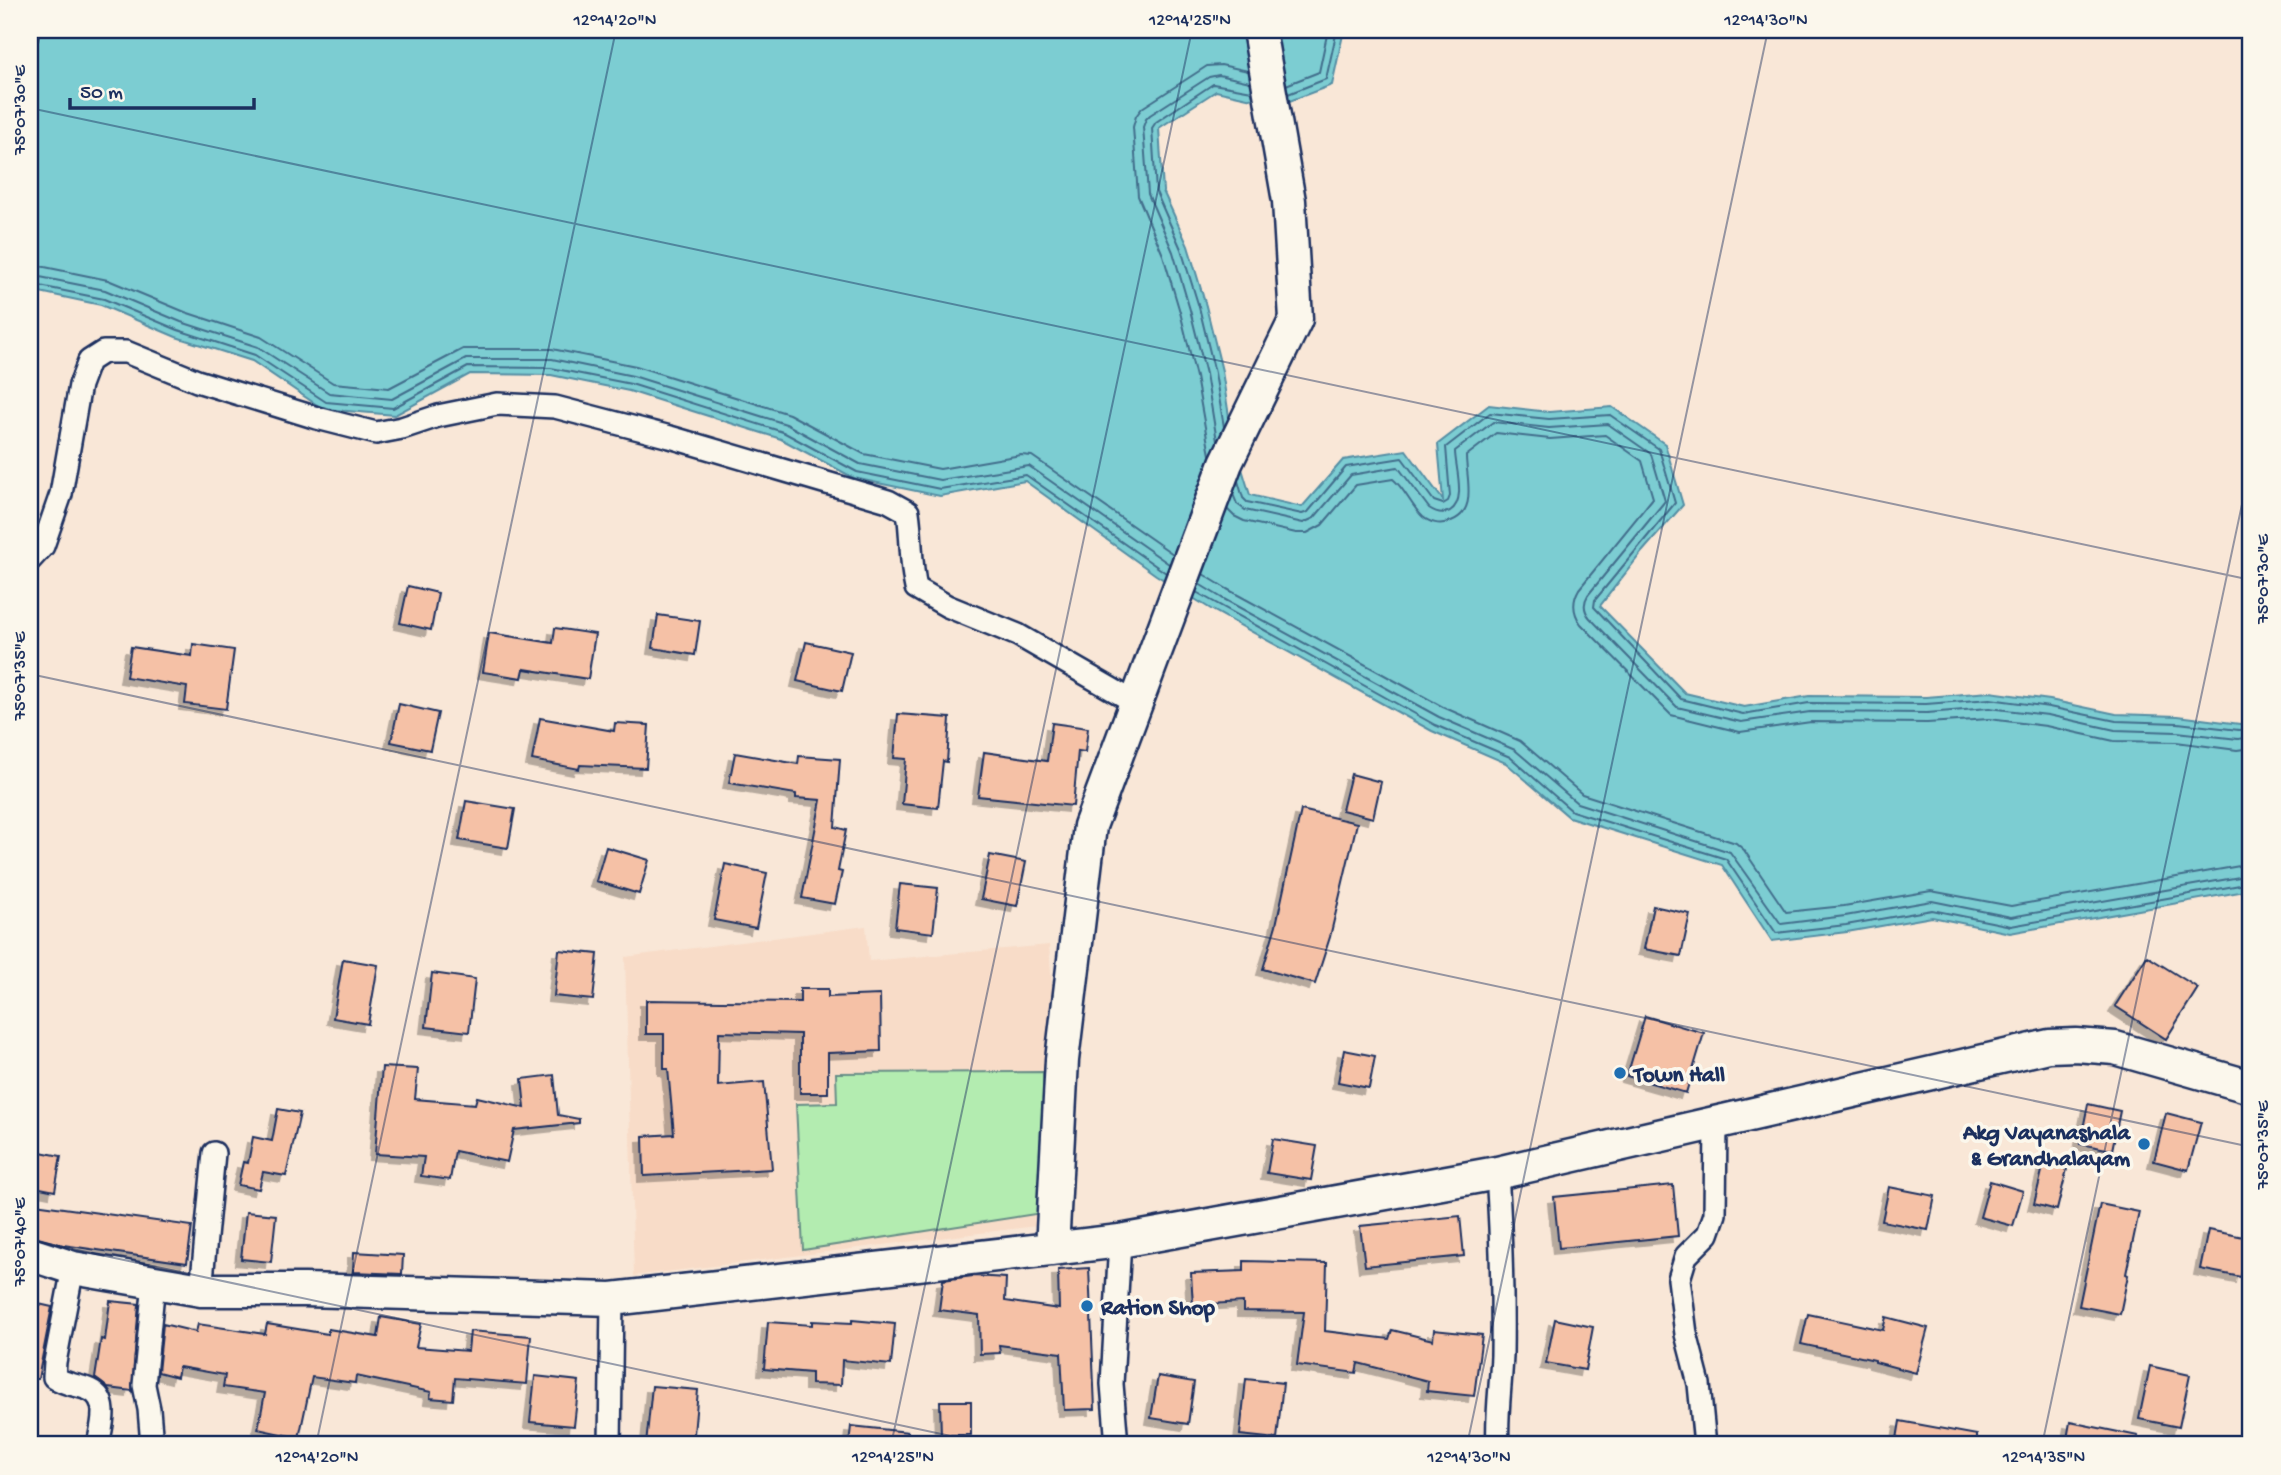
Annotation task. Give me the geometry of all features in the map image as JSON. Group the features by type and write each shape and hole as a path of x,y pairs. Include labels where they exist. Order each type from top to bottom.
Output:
{"main road":[{"path":"1052,1249 1062,1060 1090,825 1226,463 1296,319 1289,201 1259,30"},
{"path":"30,1254 73,1268 201,1290 305,1290 612,1299 1120,1241 1497,1173 2049,1046 2115,1048 2251,1087"}],"street":[{"path":"30,560 43,546 61,494 80,385 89,361 103,352 126,352 197,381 376,433 497,404 555,407 670,437 888,501 908,512 911,566 916,588 947,606 1018,635 1136,703"},
{"path":"1705,1445 1699,1384 1686,1334 1679,1279 1686,1256 1708,1234 1715,1214 1716,1123"},
{"path":"201,1290 214,1153"},
{"path":"1497,1173 1503,1267 1502,1359 1496,1423 1499,1445"},
{"path":"1117,1445 1112,1384 1120,1241"},
{"path":"73,1268 54,1377 64,1384 91,1390 97,1396 105,1412 98,1445"},
{"path":"152,1445 144,1385 154,1282"},
{"path":"610,1445 612,1299"}],"shaded area":[{"path":"866,926 869,961 1049,945 1069,1222 634,1276 625,957"}],"green space":[{"path":"1043,1072 1048,1212 803,1250 796,1104 837,1103 836,1073"}],"water":[{"path":"30,30 1344,30 1332,85 1279,105 1216,91 1159,128 1163,191 1188,246 1206,306 1222,371 1232,436 1250,495 1302,507 1343,460 1406,450 1443,500 1438,444 1489,405 1549,412 1612,407 1665,444 1683,505 1600,606 1685,693 1744,707 1809,696 1926,697 1990,692 2050,700 2116,714 2178,716 2240,724 2251,721 2251,890 2010,933 1932,917 1847,932 1772,941 1722,865 1569,817 1506,763 1432,731 1214,611 1156,575 1025,481 940,496 854,478 781,439 629,391 551,375 470,374 395,415 323,409 252,361 176,337 101,305 30,290"}],"building":[{"path":"408,586 438,593 431,630 400,623"},
{"path":"658,615 700,621 695,655 653,648"},
{"path":"555,628 595,634 588,679 524,669 522,678 483,672 489,633 553,643"},
{"path":"806,642 851,652 842,691 797,681"},
{"path":"193,644 234,650 226,709 185,704 187,687 126,677 131,647 192,656"},
{"path":"399,704 438,713 430,750 391,742"},
{"path":"898,714 950,718 947,762 943,761 938,808 902,804 906,759 894,758"},
{"path":"540,718 614,731 615,723 649,725 646,768 580,765 579,769 532,760"},
{"path":"1052,723 1088,728 1085,752 1078,751 1073,806 978,796 984,752 1047,761"},
{"path":"735,753 798,764 799,756 840,759 835,827 846,830 838,871 842,872 835,904 802,898 821,800 796,798 796,794 729,783"},
{"path":"1351,774 1381,782 1373,818 1342,810"},
{"path":"466,801 515,809 508,848 459,840"},
{"path":"1301,810 1357,823 1330,937 1315,984 1263,969 1276,925"},
{"path":"606,847 649,860 639,894 596,881"},
{"path":"990,855 1026,862 1017,906 981,899"},
{"path":"725,864 767,873 756,928 714,920"},
{"path":"900,884 938,888 933,933 895,928"},
{"path":"1653,906 1690,914 1681,956 1644,949"},
{"path":"559,950 598,954 593,1000 554,996"},
{"path":"2147,956 2198,988 2166,1039 2115,1006"},
{"path":"343,959 378,965 368,1024 333,1018"},
{"path":"432,973 475,979 469,1032 426,1027"},
{"path":"800,989 828,989 828,997 880,995 881,1051 828,1053 828,1093 800,1093 800,1034 719,1032 718,1086 764,1082 772,1169 644,1176 643,1136 674,1134 668,1069 664,1069 664,1034 646,1034 646,1000 800,1002"},
{"path":"1645,1016 1704,1033 1686,1093 1627,1076"},
{"path":"1344,1050 1375,1056 1369,1088 1338,1082"},
{"path":"382,1067 418,1069 415,1099 475,1104 477,1097 525,1108 522,1079 554,1075 558,1115 579,1119 579,1123 514,1130 507,1162 455,1151 450,1180 421,1176 424,1157 375,1154"},
{"path":"2088,1104 2120,1111 2112,1150 2080,1144"},
{"path":"278,1109 300,1113 286,1176 263,1172 259,1189 238,1185 243,1162 248,1163 253,1137 272,1141"},
{"path":"2166,1113 2201,1122 2188,1170 2154,1161"},
{"path":"1273,1139 1317,1146 1311,1180 1267,1173"},
{"path":"30,1150 61,1156 55,1191 30,1186"},
{"path":"2044,1163 2067,1169 2057,1210 2034,1204"},
{"path":"1990,1181 2023,1191 2013,1226 1980,1217"},
{"path":"1673,1185 1678,1236 1559,1248 1554,1197"},
{"path":"1889,1187 1935,1196 1928,1230 1882,1221"},
{"path":"35,1204 192,1226 187,1263 63,1245 31,1236"},
{"path":"2100,1204 2139,1212 2120,1314 2079,1306"},
{"path":"246,1212 276,1215 271,1262 241,1259"},
{"path":"1460,1216 1464,1256 1365,1266 1360,1226"},
{"path":"2208,1230 2249,1238 2241,1277 2200,1269"},
{"path":"354,1252 403,1255 402,1274 353,1272"},
{"path":"1244,1261 1327,1263 1325,1331 1389,1339 1392,1330 1433,1340 1434,1330 1482,1335 1474,1396 1427,1391 1428,1381 1358,1363 1356,1373 1297,1365 1304,1312 1243,1311 1243,1302 1193,1305 1191,1273 1244,1271"},
{"path":"1089,1268 1095,1409 1064,1410 1061,1353 999,1345 1000,1353 980,1354 979,1315 939,1310 943,1280 973,1276 1006,1278 1005,1301 1059,1309 1058,1270"},
{"path":"110,1301 139,1304 132,1391 108,1388 95,1378 101,1339 105,1340"},
{"path":"30,1302 52,1307 38,1379 30,1379"},
{"path":"1808,1314 1883,1330 1886,1317 1928,1328 1916,1373 1875,1360 1801,1344"},
{"path":"381,1317 421,1324 416,1347 468,1351 470,1331 531,1336 527,1384 455,1378 453,1400 430,1398 431,1392 356,1376 355,1383 312,1377 299,1438 258,1429 265,1393 223,1387 225,1375 179,1367 177,1377 158,1372 163,1324 196,1332 198,1324 265,1334 267,1324 328,1334 328,1329 378,1337"},
{"path":"1555,1319 1593,1327 1585,1370 1546,1363"},
{"path":"852,1320 895,1324 891,1365 842,1360 841,1385 811,1384 811,1373 764,1369 768,1322 812,1325 812,1321 852,1323"},
{"path":"2150,1366 2190,1375 2179,1427 2139,1419"},
{"path":"535,1376 579,1381 574,1426 530,1422"},
{"path":"1158,1376 1194,1382 1188,1424 1151,1418"},
{"path":"1246,1379 1283,1383 1277,1439 1240,1435"},
{"path":"652,1386 698,1390 693,1445 646,1445"},
{"path":"940,1401 971,1401 971,1435 941,1435"},
{"path":"1900,1421 1977,1435 1977,1445 1896,1445"},
{"path":"2070,1422 2138,1436 2137,1445 2066,1445"},
{"path":"851,1426 908,1432 907,1445 849,1445"}],"place":[{"name":"Town Hall","path":"1620,1073"},
{"name":"Akg Vayanashala & Grandhalayam","path":"2144,1144"},
{"name":"Ration Shop","path":"1087,1306"}]}
